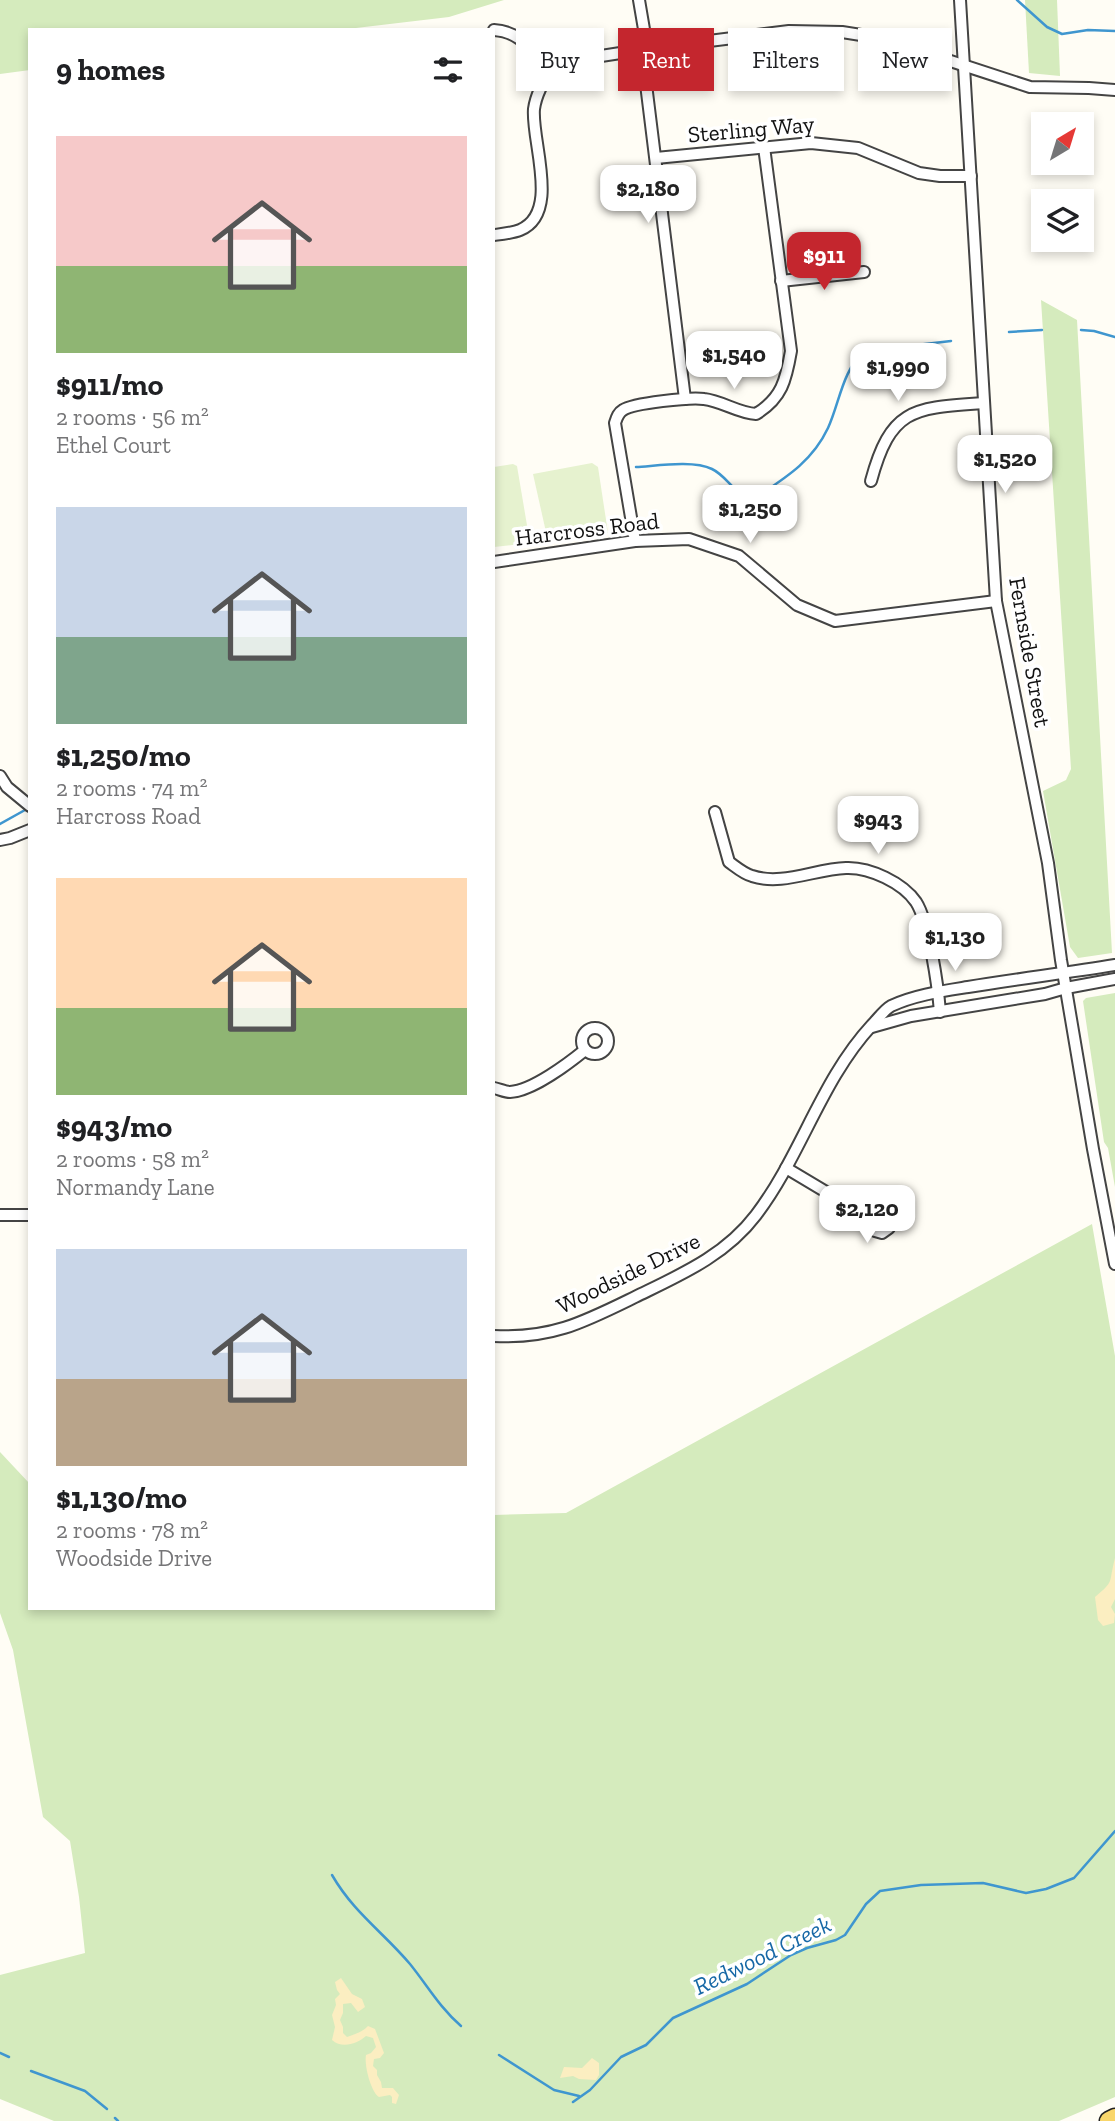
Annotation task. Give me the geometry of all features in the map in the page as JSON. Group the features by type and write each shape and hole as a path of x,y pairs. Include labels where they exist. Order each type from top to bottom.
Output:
{"main road":[{"path":"1109,2121 1115,2118"}],"street":[{"path":"639,0 644,28"},
{"name":"Fernside Street","path":"960,0 996,601 1041,823 1063,974 1115,1264"},
{"path":"495,30 516,36"},
{"path":"714,41 789,31 842,32 880,38 1030,88 1115,90"},
{"path":"495,235 521,230 536,217 542,196 534,109 538,91"},
{"path":"647,91 685,399"},
{"name":"Sterling Way","path":"656,158 811,143 858,148 919,173 971,176"},
{"path":"635,541 615,423 618,414 630,407 704,399 756,414 777,398 787,373 790,351 764,147"},
{"path":"781,281 864,272"},
{"path":"872,481 879,453 902,419 916,411 938,406 984,403"},
{"name":"Harcross Road","path":"495,562 635,541 689,539 739,556 797,605 835,621 996,601"},
{"path":"0,776 7,787 28,804"},
{"path":"715,812 729,862 749,876 781,879 849,867 875,871 916,902 924,926 940,1012"},
{"path":"0,840 28,831"},
{"name":"Woodside Drive","path":"495,1336 554,1333 590,1319 704,1264 724,1248 756,1216 853,1048 889,1007 938,992 1115,965"},
{"path":"870,1028 911,1016 1045,994 1115,979"},
{"path":"495,1088 511,1092 533,1084 565,1067 585,1050"},
{"path":"786,1168 868,1217"},
{"path":"0,1215 28,1215"}],"green space":[{"path":"0,0 504,0 449,17 356,28 28,28 28,70 0,74"},
{"path":"1025,0 1057,0 1060,76 1029,73"},
{"path":"1041,300 1077,320 1112,953 1078,958 1070,947 1043,791 1066,780 1071,769"},
{"path":"592,463 598,467 608,533 548,541 533,474"},
{"path":"513,464 517,466 530,543 495,547 495,467"},
{"path":"1115,993 1115,1187 1108,1148 1104,1142 1083,1001 1086,998"},
{"path":"1092,1224 1115,1356 1115,2097 1059,2121 54,2121 0,2099 0,1975 85,1953 70,1841 43,1817 13,1650 0,1613 0,1452 28,1482 28,1610 495,1610 495,1515 566,1513"}],"sand":[{"path":"1115,1558 1115,1599 1111,1607 1115,1614 1114,1623 1103,1626 1098,1620 1095,1597 1110,1581"},
{"path":"341,1978 352,1994 362,1999 365,2007 358,2012 351,2003 343,2004 340,2020 343,2033 347,2037 368,2026 375,2029 384,2053 380,2058 374,2059 373,2066 377,2070 382,2088 393,2088 399,2095 396,2104 392,2103 390,2095 379,2097 371,2084 366,2055 376,2047 373,2038 366,2036 345,2045 332,2040 335,2027 332,2015 335,1999 340,1994 335,1982"},
{"path":"592,2058 599,2063 596,2080 573,2076 560,2078 564,2067 582,2068"}],"waterway":[{"path":"1017,0 1047,27 1062,34 1088,30 1115,31"},
{"path":"1009,332 1042,330"},
{"path":"1081,330 1115,337"},
{"path":"636,467 674,464 704,466 718,473 742,494 755,498 797,468 822,440 846,377 865,351 951,341"},
{"path":"0,824 25,810"},
{"name":"Redwood Creek","path":"573,2102 590,2090 621,2057 646,2045 673,2018 747,1984 791,1955 845,1935 866,1904 880,1891 921,1885 983,1883 1026,1893 1046,1889 1074,1878 1115,1831"},
{"name":"Redwood Creek","path":"332,1875 359,1911 410,1964 440,2004 461,2026"},
{"path":"0,2053 9,2057"},
{"name":"Redwood Creek","path":"499,2055 554,2090 579,2096"},
{"path":"31,2071 85,2091 107,2109"},
{"path":"115,2118 118,2121"}]}
